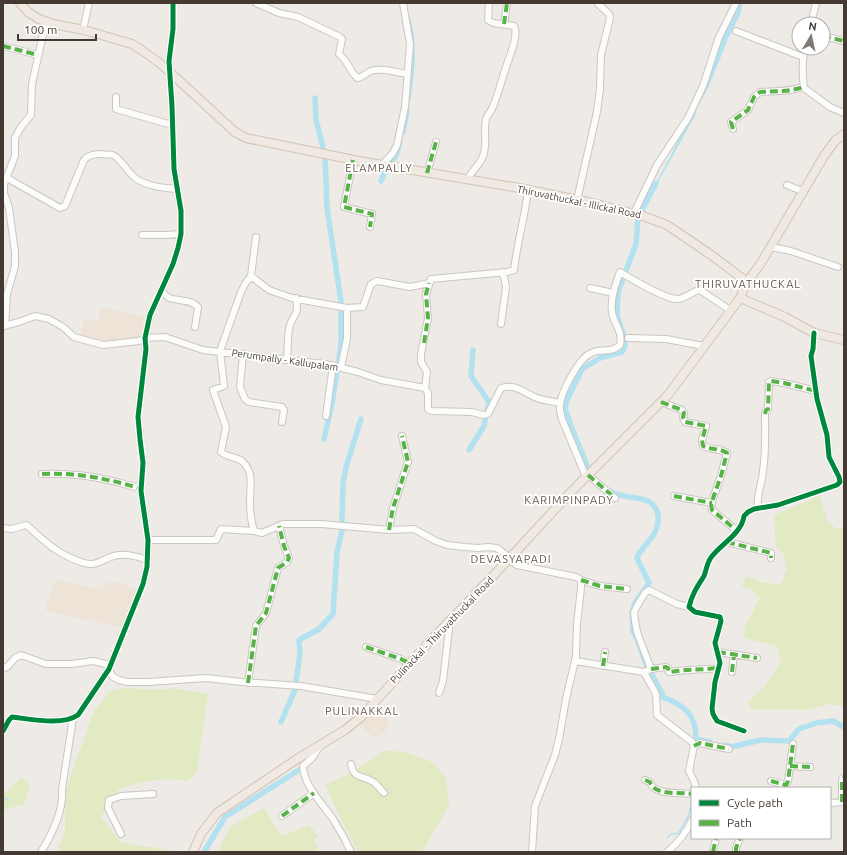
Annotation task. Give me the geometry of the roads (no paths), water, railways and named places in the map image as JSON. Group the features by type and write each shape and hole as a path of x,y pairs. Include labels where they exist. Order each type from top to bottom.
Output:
{"main road":[{"name":"Thiruvathuckal - Illickal Road","path":"20,3 32,16 54,24 83,30 135,46 170,72 242,137 352,160 528,190 638,214 667,226 714,257 748,282"},
{"name":"Pulinackal - Thiruvathuckal Road","path":"193,852 201,834 217,813 355,722 409,663 589,474 661,402 740,298 748,282 771,247 827,152 835,141 844,134"},
{"path":"740,298 785,317 814,333 844,340"}],"street":[{"path":"83,30 89,3"},
{"path":"3,731 12,717 54,720 73,718 78,715 110,667 143,584 148,560 148,540 141,488 143,463 138,417 146,349 145,338 150,315 161,292 178,248 181,234 181,211 174,169 169,61 173,29 173,3"},
{"path":"256,3 279,13 298,17 342,38 339,54 346,60 356,78 360,78 372,70 379,69 408,74"},
{"path":"387,166 397,145 405,107 410,44 403,3"},
{"path":"468,180 471,173 483,158 486,144 486,120 494,104 512,50 515,28 514,26 490,22 488,17 489,3"},
{"path":"504,24 507,3"},
{"path":"577,200 596,120 600,90 601,55 610,18 607,12 597,3"},
{"path":"638,214 656,165 688,118 703,86 719,37 736,3"},
{"path":"813,16 816,3"},
{"path":"4,326 7,294 15,266 15,252 9,208 4,193 4,184 15,156 15,138 21,127 31,115 32,84 46,21"},
{"path":"736,31 791,52"},
{"path":"831,38 844,40"},
{"path":"3,46 38,55"},
{"path":"803,56 803,87 830,106 844,113"},
{"path":"733,130 731,122 748,110 754,97 760,92 795,90 803,87"},
{"path":"116,97 116,109 172,125"},
{"path":"427,173 436,142"},
{"path":"7,178 60,208 65,206 84,160 88,156 98,154 113,155 139,180 161,188 177,189"},
{"path":"352,160 344,207 372,214 370,227"},
{"path":"787,184 804,192"},
{"path":"528,190 525,215 516,252 514,270 450,278 431,278 426,294 428,318 421,354 421,362 427,372 425,388 428,392 427,407 432,411 472,412 483,415 488,414 501,388 507,386 512,386 538,399 560,403"},
{"path":"142,235 181,234"},
{"path":"254,530 250,502 252,480 250,473 243,462 238,458 225,455 222,452 226,427 213,390 224,386 220,351 241,292 251,276 256,237"},
{"path":"771,247 791,251 838,267"},
{"path":"501,324 506,287 504,272"},
{"path":"614,498 589,474 562,419 560,403 572,374 583,359 591,353 615,350 620,345 620,332 612,311 613,293 620,272 660,294 676,299 682,299 700,290 730,310"},
{"path":"251,276 269,290 296,298 342,308 363,307 371,284 377,281 410,287 429,283"},
{"path":"590,288 613,293"},
{"path":"161,292 169,298 180,299 196,304 198,307 195,327"},
{"path":"287,360 290,326 296,314 296,298"},
{"path":"341,367 347,339 342,308"},
{"name":"Perumpally - Kallupalam","path":"4,326 35,316 49,319 63,327 74,336 103,345 139,341 145,338 165,337 203,350 333,365 381,380 425,388"},
{"path":"689,607 695,590 704,576 711,558 727,542 748,512 837,485 840,482 829,457 827,435 816,391 811,356 814,333"},
{"path":"628,338 666,339 704,346"},
{"path":"243,354 240,387 245,399 249,402 282,407 284,410 282,422"},
{"path":"326,416 333,365"},
{"path":"758,508 757,500 762,481 765,455 764,414 768,409 769,382 784,383 816,391"},
{"path":"661,402 682,410 684,413 683,417 685,422 706,426 702,440 703,446 726,453 721,476 712,503 712,510 736,530"},
{"path":"389,530 393,508 408,462 402,436"},
{"path":"42,474 63,473 108,480 141,488"},
{"path":"674,496 712,503"},
{"path":"148,540 216,540 221,529 254,530 262,533 287,524 321,524 389,530 414,529 447,545 497,548 517,565 569,576 600,586 627,589"},
{"path":"3,528 12,529 26,525 48,544 70,557 91,564 100,563 113,556 120,555 134,556 148,560"},
{"path":"248,683 256,626 266,613 278,568 287,562 289,558 279,526"},
{"path":"727,542 771,553 771,558"},
{"path":"532,852 535,806 555,755 566,699 576,661 577,624 582,588 581,580"},
{"path":"693,744 657,715 656,694 634,621 634,613 637,606 645,593 649,590 677,604 689,607 696,612 720,617 721,621 715,642 720,663 714,682 713,714 717,721 744,731"},
{"path":"439,693 443,681 450,620"},
{"path":"366,647 409,663"},
{"path":"603,666 605,652"},
{"path":"718,652 757,658"},
{"path":"732,672 734,655"},
{"path":"3,668 7,667 15,658 22,656 46,664 72,664 93,661 110,667"},
{"path":"576,661 603,666 648,670 666,667 668,668 669,672 684,669 703,670 718,668"},
{"path":"110,667 113,677 127,682 206,678 248,683 302,686 377,699"},
{"path":"42,852 59,816 63,799 62,789 73,718"},
{"path":"693,744 700,743 729,749"},
{"path":"321,744 312,758 303,766 304,773 314,793 333,819 351,852"},
{"path":"693,744 689,771 696,787"},
{"path":"771,782 786,786 793,744"},
{"path":"351,764 352,770 357,776 375,783 384,793"},
{"path":"790,766 810,767"},
{"path":"831,803 843,802 842,779 844,778"},
{"path":"645,780 650,782 651,787 655,790 678,794 689,794"},
{"path":"282,816 314,793"},
{"path":"121,834 108,808 109,800 122,796 153,794"},
{"path":"667,852 687,831 691,822"},
{"path":"713,852 716,839"},
{"path":"736,852 740,839"}],"water":[{"path":"737,3 743,3 740,15 728,39 709,86 697,108 695,116 638,218 689,120 718,43"}],"waterway":[{"path":"408,20 412,40 412,69 408,98"},
{"path":"315,98 316,120 323,147"},
{"path":"403,132 407,111"},
{"path":"381,181 385,172 396,156 400,142"},
{"path":"324,439 332,404 341,345 341,302 327,207 325,156"},
{"path":"588,468 565,408 567,400 582,369 600,358 622,352 625,346 624,336 617,316 618,292 636,244 638,218 656,183"},
{"path":"469,450 484,426 489,402 471,376 473,350"},
{"path":"342,522 343,483 346,467 361,419"},
{"path":"610,491 623,496 650,502 655,507 658,514 658,523 655,532 637,558 649,583 635,603 632,613 633,631 646,664 663,697 677,704 688,712 694,723 696,739 710,742"},
{"path":"296,681 300,654 299,640 319,629 333,614 337,553 342,530"},
{"path":"281,722 295,690"},
{"path":"724,745 731,747 761,740 789,741 799,729 816,723 833,721 844,727"},
{"path":"204,852 225,817 299,770"},
{"path":"3,799 8,799"},
{"path":"668,837 671,834 678,834 688,817 691,806"}],"district":[{"name":"ELAMPALLY","path":"379,168"},
{"name":"THIRUVATHUCKAL","path":"748,284"},
{"name":"KARIMPINPADY","path":"569,500"},
{"name":"DEVASYAPADI","path":"511,559"},
{"name":"PULINAKKAL","path":"362,711"}]}
